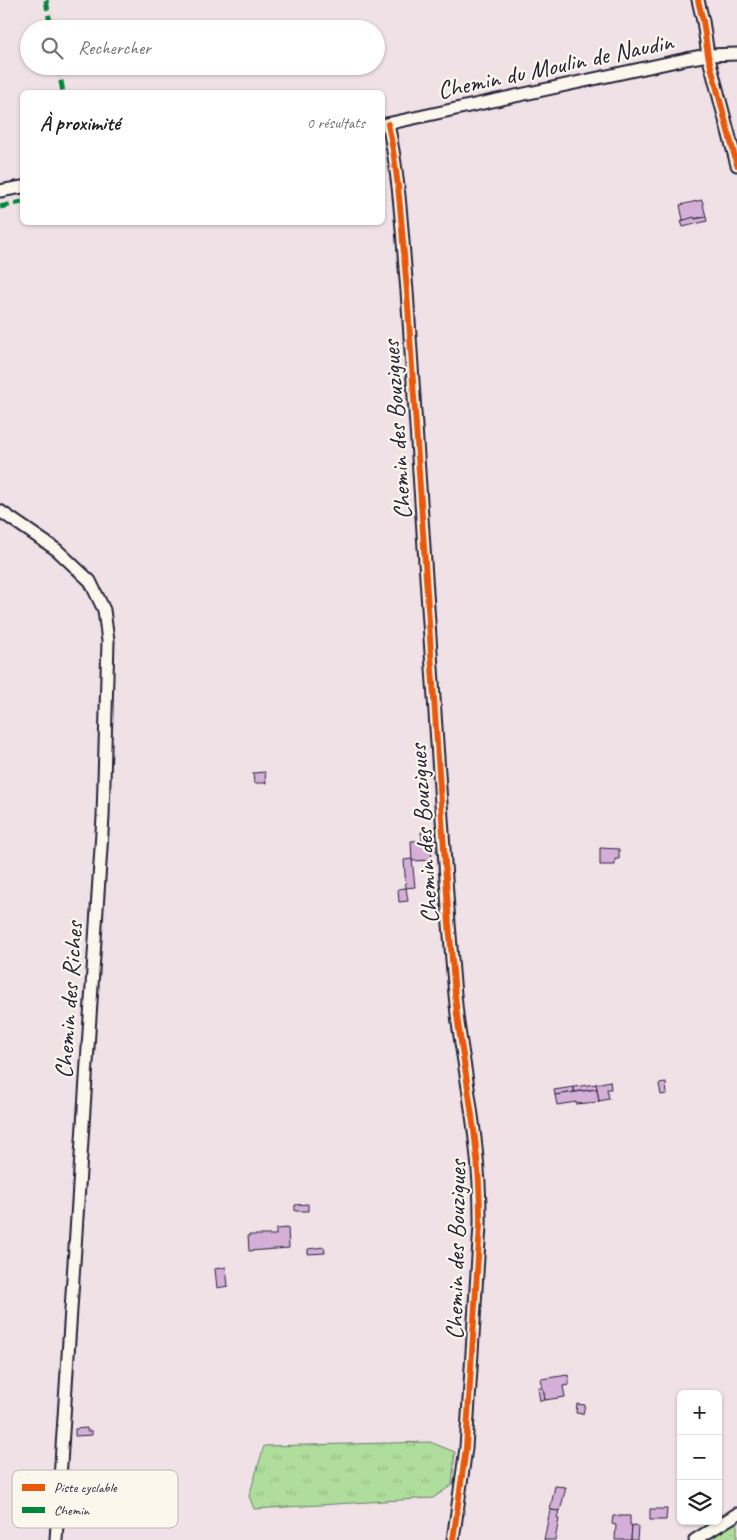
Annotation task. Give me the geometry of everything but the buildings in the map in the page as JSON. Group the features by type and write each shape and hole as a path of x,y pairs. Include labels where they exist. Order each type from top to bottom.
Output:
{"street":[{"path":"698,0 708,55 737,165"},
{"name":"Chemin du Moulin de Naudin","path":"385,125 708,55 737,54"},
{"name":"Chemin des Bouzigues","path":"385,125 393,147 408,291 449,924 458,1020 477,1152 480,1198 480,1235 466,1448 454,1540"},
{"path":"0,192 20,187"},
{"name":"Chemin des Riches","path":"0,511 57,550 90,581 104,610 108,641 103,817 61,1470"},
{"path":"695,1540 737,1514"}],"green space":[{"path":"430,1442 455,1452 452,1485 433,1498 254,1509 249,1496 264,1446"},
{"path":"737,1521 737,1540 708,1540"}],"marked path":[{"path":"46,0 49,20"},
{"path":"60,75 63,90"},
{"path":"0,207 20,202"}],"cycle path":[{"path":"698,0 708,55 737,165"},
{"path":"388,124 398,187 407,291 453,974 458,1023 470,1098 480,1200 466,1448 453,1540"}]}
